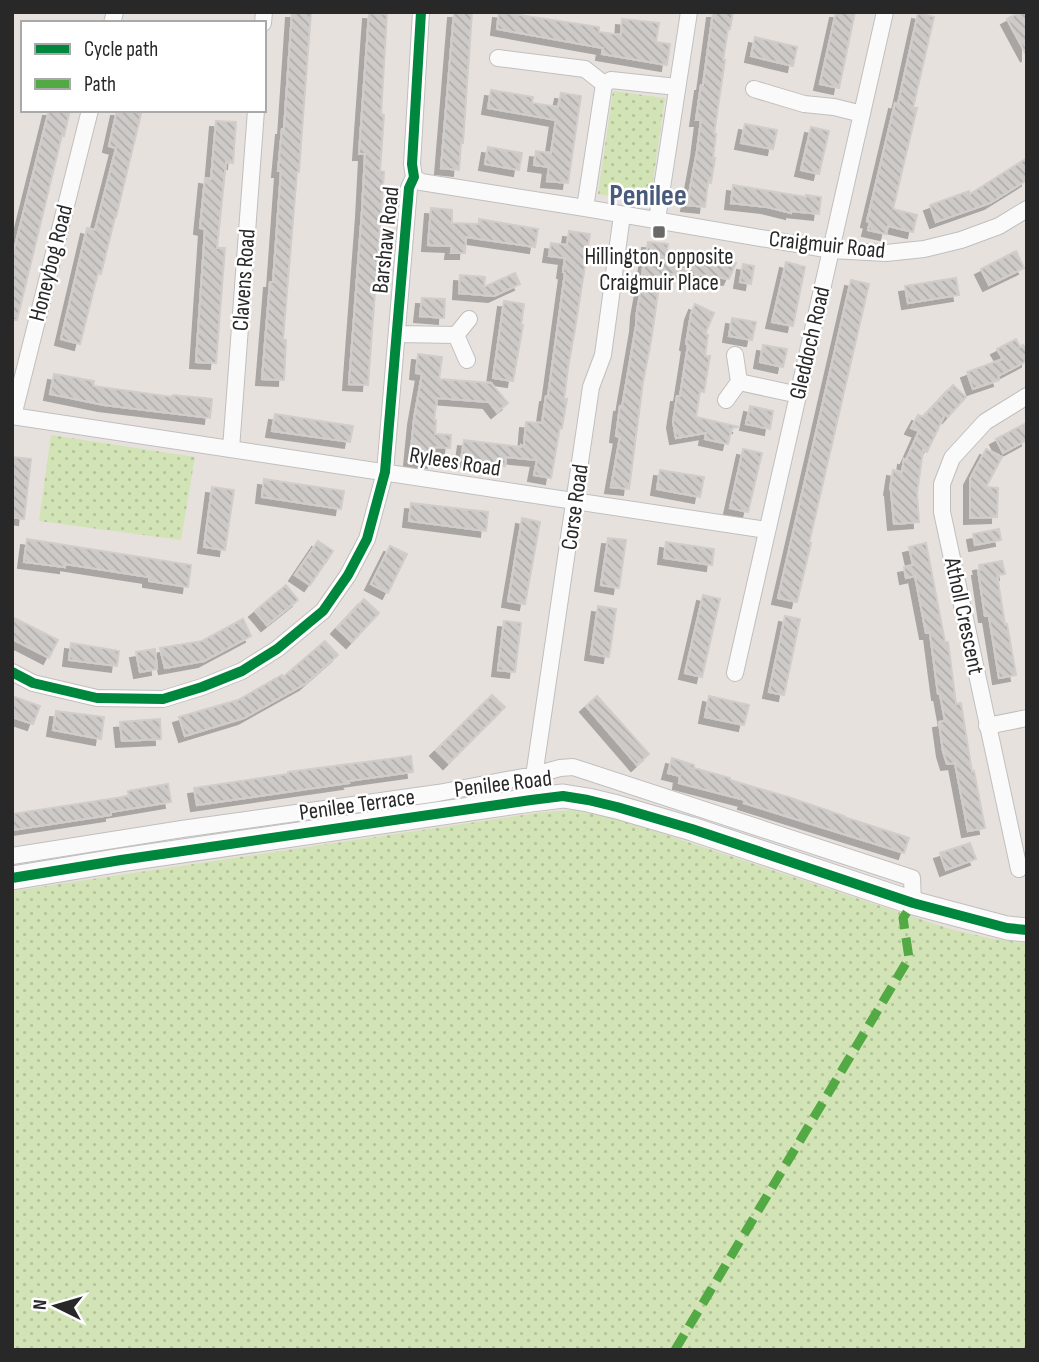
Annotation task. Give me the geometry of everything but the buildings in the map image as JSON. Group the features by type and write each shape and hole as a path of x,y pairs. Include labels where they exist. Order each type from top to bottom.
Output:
{"street":[{"name":"Barshaw Road","path":"12,672 33,683 97,698 163,699 202,688 242,671 277,649 323,611 348,576 367,539 385,472 409,188 414,177 411,164 421,12"},
{"path":"657,220 690,12"},
{"name":"Gleddoch Road","path":"735,673 885,12"},
{"path":"498,58 585,69 604,84"},
{"path":"604,84 611,80 677,87"},
{"path":"585,208 604,84"},
{"path":"754,89 804,104 834,107 862,114"},
{"name":"Honeybog Road","path":"13,416 89,112"},
{"name":"Clavens Road","path":"231,449 257,112"},
{"name":"Craigmuir Road","path":"414,177 421,182 831,250 886,253 924,249 961,240 999,226 1027,209"},
{"name":"Corse Road","path":"531,800 591,387 603,355 622,215"},
{"path":"456,335 469,318"},
{"path":"397,334 456,335"},
{"path":"456,335 467,360"},
{"path":"726,400 739,382 735,355"},
{"path":"739,382 799,395"},
{"name":"Atholl Crescent","path":"1016,870 942,512 942,484 952,458 985,422 1027,396"},
{"name":"Rylees Road","path":"13,416 766,530"},
{"path":"987,726 1027,718"},
{"name":"Penilee Terrace","path":"12,856 438,793 560,768 573,768 912,878 913,903"},
{"name":"Penilee Road","path":"12,878 563,796 617,807 704,833 913,903 1007,928 1027,930"}],"green space":[{"path":"613,91 665,98 650,202 598,194"},
{"path":"51,435 195,457 181,540 39,521"},
{"path":"574,810 618,819 950,929 993,939 1027,943 1027,1350 12,1350 12,891 544,812"}],"marked path":[{"path":"675,1350 909,958 903,918 913,903"}],"cycle path":[{"path":"12,672 33,683 97,698 163,699 242,671 277,649 323,611 348,575 367,539 385,472 409,188 414,177 412,164 421,12"},
{"path":"12,878 563,796 617,807 692,829 913,903 1007,928 1027,930"}],"place":[{"name":"Hillington, opposite Craigmuir Place","path":"659,232"}],"district":[{"name":"Penilee","path":"648,196"}]}
